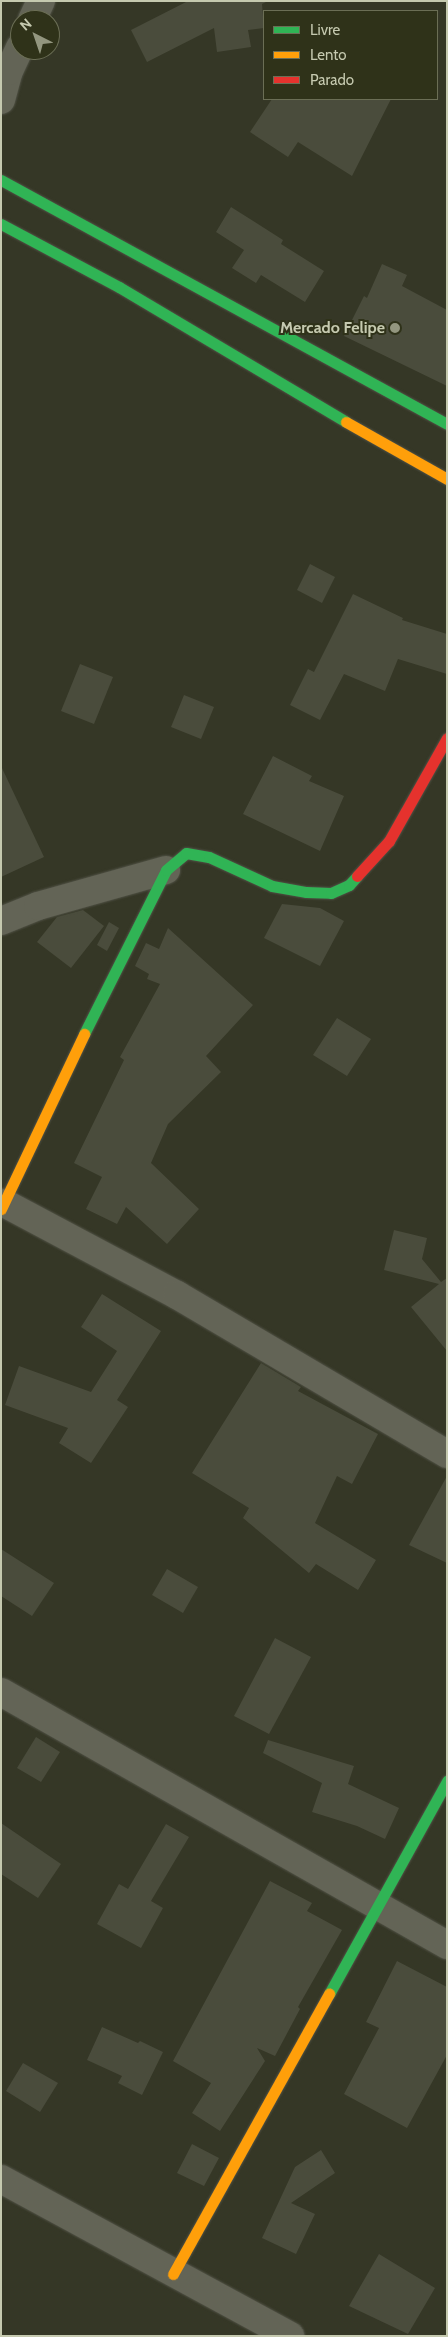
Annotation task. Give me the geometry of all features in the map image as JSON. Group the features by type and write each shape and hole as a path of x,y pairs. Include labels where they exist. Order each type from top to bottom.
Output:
{"main road":[{"path":"1,180 447,424"},
{"path":"1,224 119,286 318,406 447,479"},
{"path":"2,1206 166,870 186,853 209,856 272,886 306,892 331,893 349,885 388,841 447,738"},
{"path":"174,2274 447,1781"}],"street":[{"path":"1,100 14,60"},
{"path":"1,921 38,906 166,870"},
{"path":"2,1206 177,1295 447,1454"},
{"path":"1,1692 447,1945"},
{"path":"1,2179 290,2336"}],"building":[{"path":"188,1 268,1 262,4 263,28 248,30 251,47 217,52 214,28 147,62 131,30"},
{"path":"271,100 390,100 352,176 298,142 288,157 250,132"},
{"path":"231,207 283,240 281,244 324,271 305,302 261,275 256,283 232,268 244,250 216,232"},
{"path":"382,264 407,275 402,286 447,310 447,386 344,336 364,296 367,298"},
{"path":"310,564 335,577 322,603 297,590"},
{"path":"353,594 403,618 402,620 447,634 447,674 398,659 385,691 344,674 320,720 290,705 308,669 314,672"},
{"path":"80,664 113,677 94,724 61,711"},
{"path":"184,695 214,707 201,739 171,727"},
{"path":"273,756 312,776 309,781 344,796 320,851 243,814"},
{"path":"1,766 44,857 1,877"},
{"path":"282,904 320,908 344,921 320,966 264,938"},
{"path":"83,910 104,926 71,968 37,942 57,917"},
{"path":"109,922 119,928 107,951 97,945"},
{"path":"168,928 253,1005 206,1056 221,1072 168,1124 151,1163 199,1209 167,1244 126,1207 117,1224 86,1209 102,1177 74,1163 124,1060 120,1057 160,984 147,979 149,974 135,966 146,943 159,949"},
{"path":"337,1018 371,1039 347,1076 313,1055"},
{"path":"394,1230 427,1238 422,1259 441,1282 447,1278 447,1351 411,1307 439,1284 384,1270"},
{"path":"102,1294 161,1331 117,1400 128,1407 91,1463 59,1443 68,1428 5,1405 19,1366 91,1392 117,1351 81,1327"},
{"path":"261,1363 301,1387 298,1391 378,1434 352,1484 337,1476 315,1523 376,1560 358,1590 316,1564 309,1573 243,1518 249,1508 192,1473"},
{"path":"447,1476 447,1563 409,1545"},
{"path":"1,1549 54,1583 32,1616 1,1596"},
{"path":"167,1569 198,1587 183,1613 152,1595"},
{"path":"275,1638 311,1657 269,1734 234,1716"},
{"path":"36,1737 60,1752 41,1782 17,1768"},
{"path":"268,1740 354,1766 348,1784 399,1808 385,1839 357,1826 312,1812 322,1783 263,1753"},
{"path":"1,1823 61,1864 38,1898 1,1874"},
{"path":"166,1824 189,1837 151,1901 163,1908 141,1948 97,1924 119,1884 128,1889"},
{"path":"270,1881 312,1903 307,1911 342,1930 298,2007 300,2009 275,2056 257,2048 265,2061 220,2131 192,2113 211,2083 173,2061"},
{"path":"397,1961 447,1987 447,2055 407,2128 344,2094 379,2028 366,2022"},
{"path":"102,2027 163,2052 142,2095 118,2083 122,2076 87,2060"},
{"path":"23,2063 58,2083 40,2112 6,2091"},
{"path":"192,2144 219,2158 204,2186 177,2173"},
{"path":"321,2150 335,2173 291,2203 315,2214 296,2254 262,2238 295,2167"},
{"path":"379,2254 435,2288 408,2334 349,2306"}],"traffic: fast":[{"path":"1,180 447,424"},
{"path":"1,224 119,287 346,422"},
{"path":"84,1034 166,870 186,853 209,857 272,886 306,892 331,893 349,885 357,876"},
{"path":"329,1994 447,1781"}],"traffic: slow":[{"path":"346,422 447,479"},
{"path":"1,1209 84,1034"},
{"path":"173,2274 329,1994"}],"traffic: jam":[{"path":"357,876 389,841 447,738"}],"place":[{"name":"Mercado Felipe","path":"395,328"}]}
